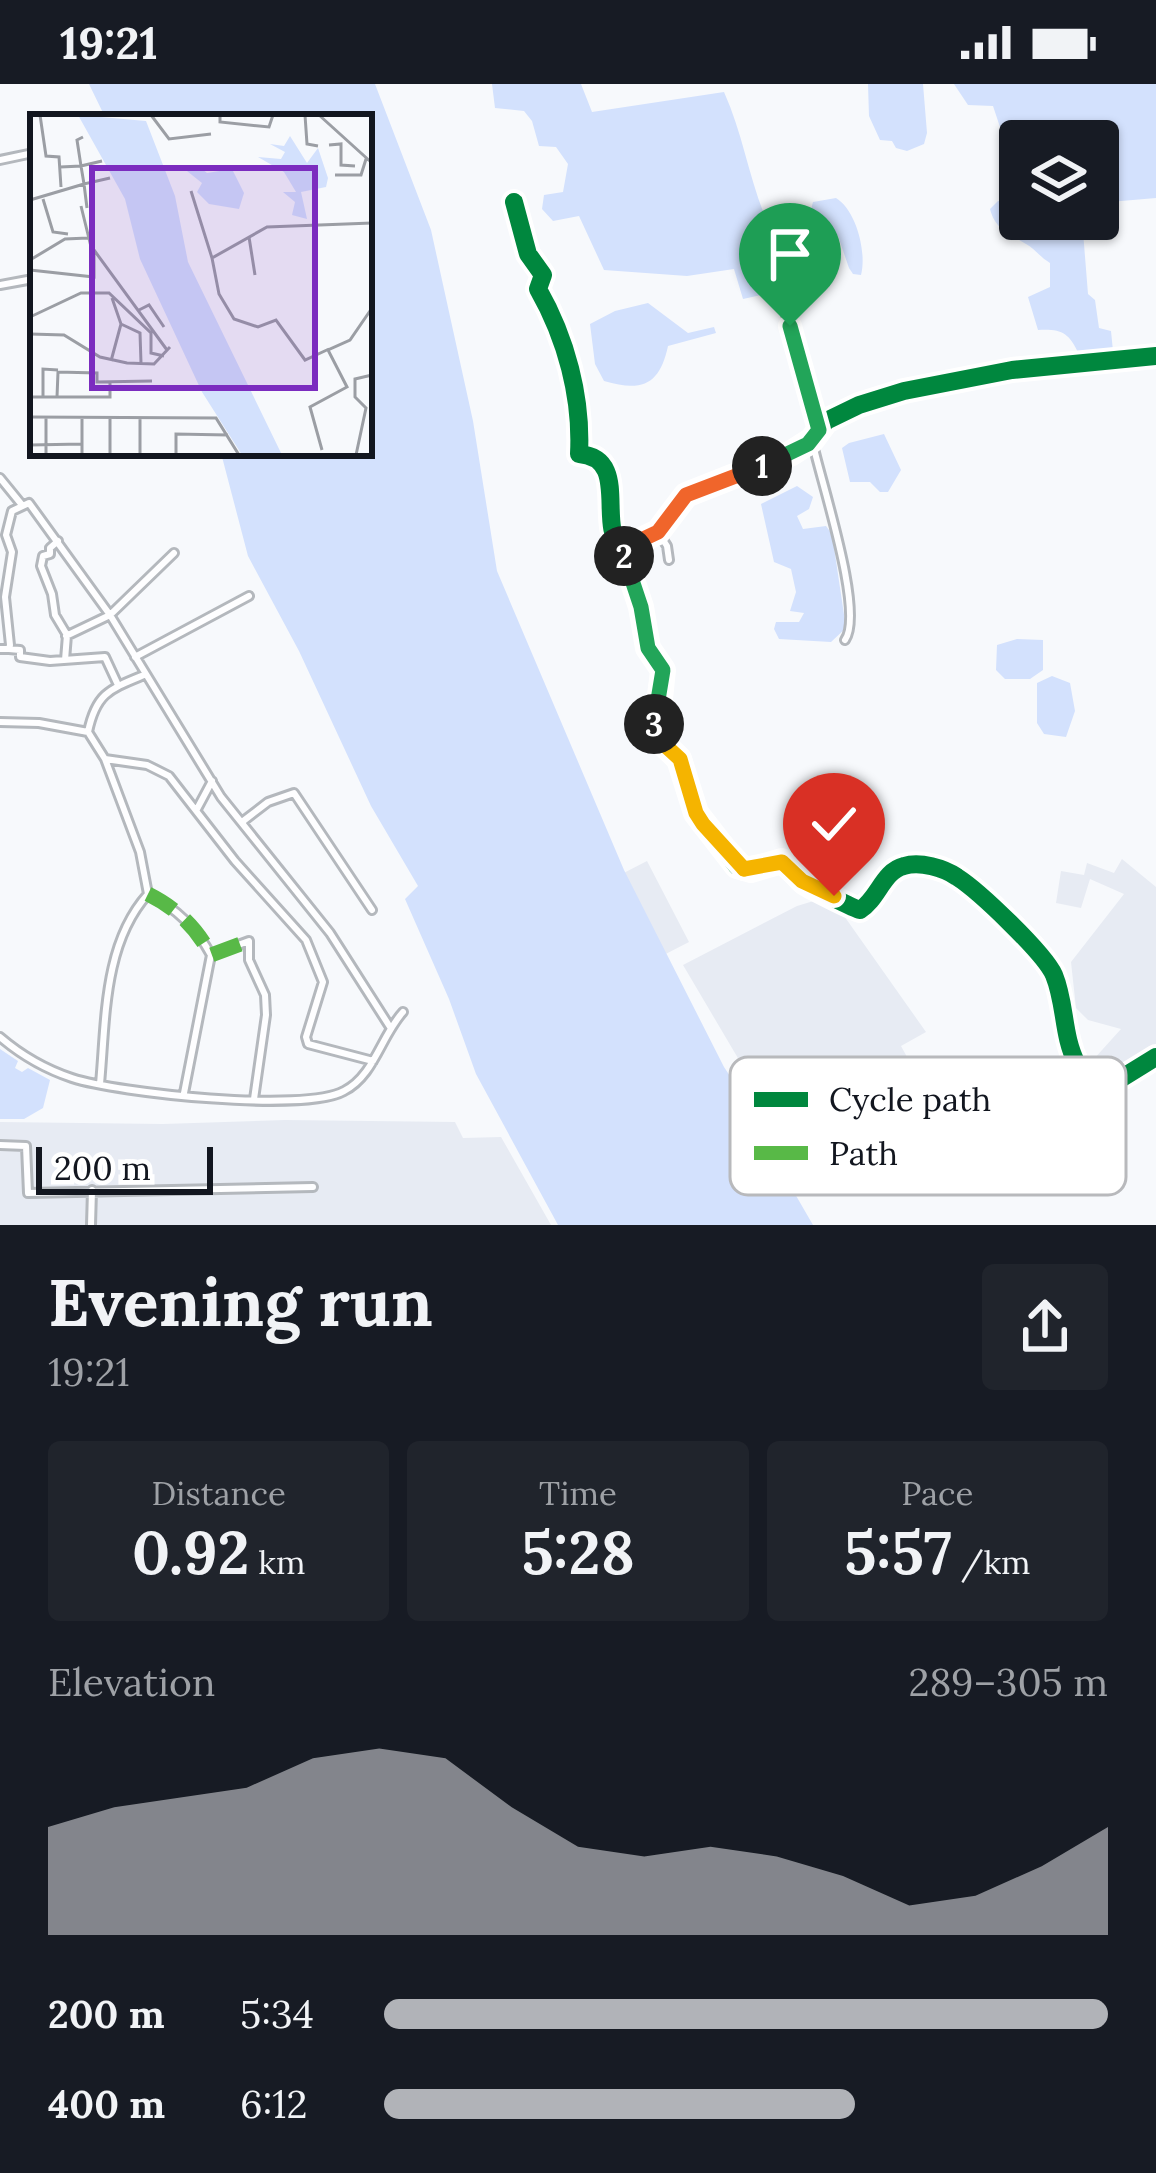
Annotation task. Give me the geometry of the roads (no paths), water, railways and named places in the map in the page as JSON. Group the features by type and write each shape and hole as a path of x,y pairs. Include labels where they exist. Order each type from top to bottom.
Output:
{"street":[{"path":"0,160 30,154"},
{"path":"514,202 528,254 543,275 539,290 563,345 579,411 580,454 598,458 605,467 614,537 641,607 648,648 663,670 656,737 680,759 696,813 737,866 751,870 782,862 802,881 828,891 846,907 860,910 874,900 899,867 917,864 953,874 1022,934 1048,964 1075,1057"},
{"path":"0,286 30,280"},
{"path":"781,302 819,430"},
{"path":"622,549 658,532 686,495 773,462 812,440 826,421 859,405 904,391 1012,370 1156,356"},
{"path":"812,440 850,599 852,630 845,640"},
{"path":"0,478 22,505"},
{"path":"119,686 104,657 22,658 20,650 4,649 4,596 12,549 3,533 12,512 22,505 34,506 110,615 212,781 330,933 390,1027"},
{"path":"658,532 668,546 669,560"},
{"path":"58,541 43,556 41,566 66,636 65,660"},
{"path":"66,636 110,615 174,553"},
{"path":"135,657 249,596"},
{"path":"144,675 103,694 92,710 88,732 104,759 140,852 148,893"},
{"path":"0,722 88,732"},
{"path":"104,759 147,765 169,776 313,950 323,982 308,1044 373,1060"},
{"path":"197,809 212,781"},
{"path":"242,822 268,802 294,794 372,910"},
{"path":"148,893 174,907 211,955 184,1093"},
{"path":"100,1084 112,968 136,907 148,893"},
{"path":"211,955 249,941 249,960 265,995 266,1015 254,1100"},
{"path":"0,1037 42,1066 100,1084 254,1100 322,1100 348,1090 403,1012"},
{"path":"1126,1076 1156,1057"},
{"path":"0,1145 26,1146 28,1193 313,1187"},
{"path":"92,1190 92,1225"}],"water":[{"path":"89,84 375,84 431,230 473,421 497,571 624,870 730,1076 730,1195 796,1195 813,1225 558,1225 476,1074 405,899 418,886 371,806 299,651 248,556 222,456 372,456 372,114 104,114"},
{"path":"492,84 581,84 592,112 724,92 764,214 788,215 793,257 769,264 767,277 758,280 761,295 743,299 734,269 687,276 604,270 579,216 553,221 542,209 544,195 563,192 568,164 556,147 539,146 524,111 495,108"},
{"path":"868,84 923,84 924,144 907,151 896,148 892,141 880,140 869,116"},
{"path":"954,84 1156,84 1156,198 1119,201 1119,120 999,120 999,124 993,106 968,105"},
{"path":"836,198 858,232 861,275 849,268 838,236 825,220 809,217 813,202"},
{"path":"999,201 999,226 992,216 990,209"},
{"path":"1018,240 1084,240 1088,294 1095,300 1099,328 1111,331 1113,351 1079,354 1063,333 1038,330 1028,297 1050,287 1050,263"},
{"path":"648,303 688,333 714,327 716,333 668,346 660,369 648,382 630,386 604,381 595,364 590,324 615,311"},
{"path":"884,434 901,470 888,492 880,492 870,482 850,482 842,448"},
{"path":"797,486 813,497 809,509 797,516 803,529 826,526 832,534 846,628 831,642 779,639 774,629 776,622 799,622 804,613 790,611 796,592 791,569 774,562 761,504"},
{"path":"1017,639 1043,640 1043,670 1030,679 1005,679 996,670 997,645"},
{"path":"1052,676 1070,683 1075,711 1066,737 1044,734 1037,723 1037,683"},
{"path":"0,1049 18,1061 15,1068 22,1072 28,1068 50,1080 43,1108 24,1119 0,1119"}]}
